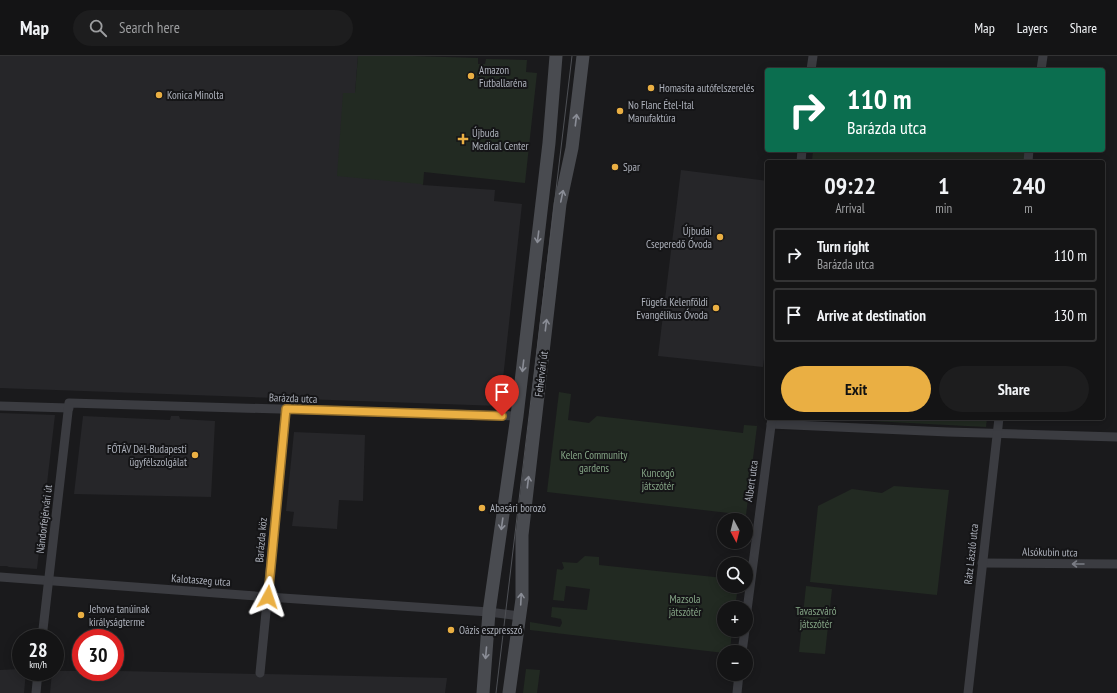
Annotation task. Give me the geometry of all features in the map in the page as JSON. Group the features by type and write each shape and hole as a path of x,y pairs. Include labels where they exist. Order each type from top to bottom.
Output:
{"street":[{"name":"Fehérvári út","path":"484,693 489,612 517,416 549,143 556,56"},
{"name":"Fehérvári út","path":"509,693 522,598 522,535 560,204 572,148 583,56"},
{"path":"811,68 813,56"},
{"path":"1041,68 1043,56"},
{"name":"Barázda utca","path":"0,406 286,409 517,416"},
{"name":"Nándorfejérvári út","path":"43,629 69,406"},
{"name":"Barázda köz","path":"260,673 286,409"},
{"name":"Rátz László utca","path":"968,693 999,420"},
{"path":"771,421 997,433 1117,437"},
{"name":"Albert utca","path":"748,601 771,421"},
{"name":"Alsókubin utca","path":"982,563 1117,564"},
{"name":"Kalotaszeg utca","path":"0,576 268,597 489,612 520,616"},
{"path":"36,693 37,681"},
{"path":"737,693 738,681"}],"shaded area":[{"path":"0,56 358,56 355,94 343,93 423,185 495,190 494,201 522,204 500,406 0,388"},
{"path":"681,170 765,181 765,350 763,367 658,356"},
{"path":"0,413 55,415 37,569 0,566"},
{"path":"83,416 170,420 171,416 179,416 180,419 215,421 211,497 74,494"},
{"path":"294,432 365,435 363,501 339,500 337,529 292,526 294,512 286,511"},
{"path":"12,669 12,681 25,681 24,693 0,693 0,670"},
{"path":"64,671 72,671 72,681 124,681 124,671 447,678 445,693 50,693 51,681 64,681"}],"green space":[{"path":"358,56 478,58 478,64 485,64 486,59 527,60 526,72 537,73 525,183 424,172 423,185 337,176 343,93 355,93"},
{"path":"813,152 1029,152 1028,160 812,160"},
{"path":"559,392 571,394 568,420 589,423 597,416 743,433 744,425 757,426 746,513 729,513 547,492"},
{"path":"851,420 987,420 986,427"},
{"path":"894,486 949,490 937,595 810,582 818,506 852,489 882,493"},
{"name":"Mazsola játszótér","path":"585,556 599,557 599,565 717,577 717,593 737,593 736,601 717,601 717,637 731,637 731,645 717,645 717,652 530,630 530,622 560,627 562,623 561,619 551,617 552,607 587,610 590,589 566,586 564,601 553,600 557,569 562,570 564,568 562,562 577,563"},
{"name":"Tavaszváró játszótér","path":"806,586 832,589 825,654 799,652"},
{"path":"526,669 540,670 537,693 523,693"}],"tram line":[{"path":"496,693 572,56"}],"place":[{"name":"Amazon Futballaréna","path":"471,76"},
{"name":"Homasita autófelszerelés","path":"651,88"},
{"name":"Konica Minolta","path":"159,95"},
{"name":"No Flanc Étel-Ital Manufaktúra","path":"620,111"},
{"name":"Újbuda Medical Center","path":"463,139"},
{"name":"Spar","path":"615,167"},
{"name":"Újbudai Cseperedő Óvoda","path":"720,237"},
{"name":"Fügefa Kelenföldi Evangélikus Óvoda","path":"716,308"},
{"name":"FŐTÁV Dél-Budapesti ügyfélszolgálat","path":"195,455"},
{"name":"Abasári borozó","path":"482,508"},
{"name":"Jehova tanúinak királyságterme","path":"81,615"},
{"name":"Oázis eszpresszó","path":"451,630"}],"route":[{"path":"268,597 286,409 502,416"}],"park label":[{"name":"Kelen Community gardens","path":"594,461"},
{"name":"Kuncogó játszótér","path":"658,479"}]}
